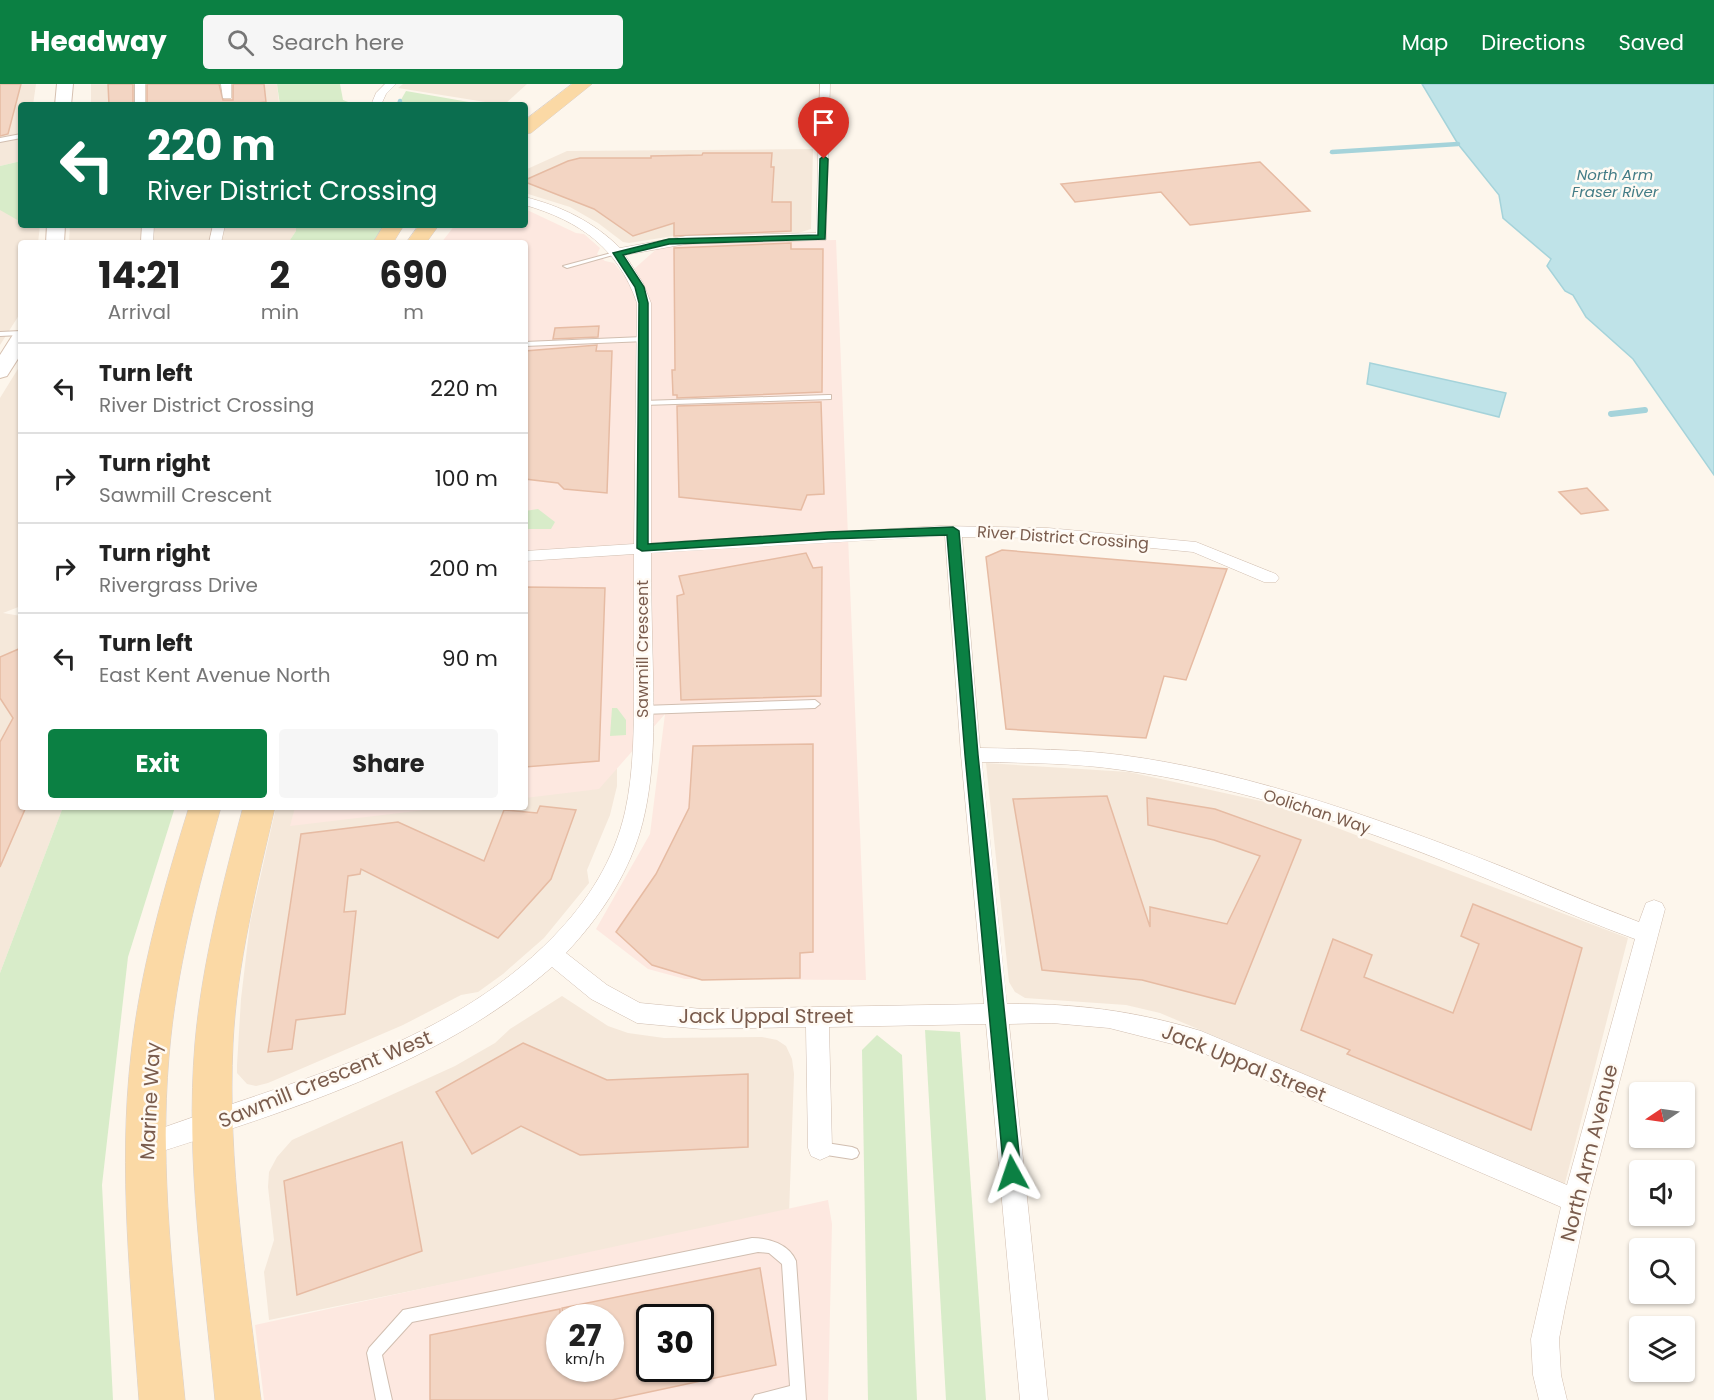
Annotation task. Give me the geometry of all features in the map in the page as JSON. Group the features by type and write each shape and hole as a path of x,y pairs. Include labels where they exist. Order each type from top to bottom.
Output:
{"main road":[{"path":"528,127 583,84"},
{"name":"Marine Way","path":"162,1400 149,1228 147,1091 158,992 179,895 204,810"},
{"path":"237,1400 217,1198 213,1124 214,1044 221,982 234,907 259,810"}],"street":[{"path":"63,102 65,84"},
{"path":"140,84 140,102"},
{"path":"226,84 226,96"},
{"path":"377,102 381,93 391,84"},
{"path":"617,253 669,241 822,237 825,84"},
{"name":"Sawmill Crescent","path":"528,202 562,214 592,229 617,253 639,287 644,303 643,710 638,794 630,834 606,885 588,913 552,954"},
{"path":"0,372 18,340"},
{"path":"953,531 971,755 1034,1400"},
{"name":"River District Crossing","path":"528,556 838,535 953,531 1048,533 1196,547 1270,578"},
{"name":"Oolichan Way","path":"971,755 1059,757 1142,766 1237,785 1420,844 1646,934"},
{"name":"North Arm Avenue","path":"1553,1400 1547,1375 1545,1339 1575,1201 1654,909"},
{"name":"Jack Uppal Street","path":"552,954 599,992 637,1013 702,1019 1087,1014 1169,1030 1201,1041 1575,1201"},
{"name":"Sawmill Crescent West","path":"147,1145 275,1104 428,1040 490,1003 552,954"},
{"path":"817,1018 820,1148"}],"lane":[{"path":"0,140 18,136"},
{"path":"567,266 617,253"},
{"path":"0,334 18,335"},
{"path":"528,344 643,339"},
{"path":"643,403 828,397"},
{"path":"643,710 815,704"},
{"path":"820,1148 852,1153"},
{"path":"384,1400 374,1353 408,1315 752,1245 768,1244 779,1250 789,1261 798,1396 760,1400"}],"shaded area":[{"path":"0,84 36,84 33,102 18,102 18,162 0,166"},
{"path":"91,84 277,84 279,102 91,102"},
{"path":"403,84 527,84 507,102 485,102 398,88"},
{"path":"813,149 811,229 795,234 686,234 623,242 598,223 570,207 528,194 528,169 567,151"},
{"path":"0,205 18,205 18,228 40,228 38,240 18,240 18,317 0,345"},
{"path":"528,210 576,233 584,234 600,248 597,254 605,261 614,263 625,277 660,246 706,242 836,240 866,980 685,979 648,969 596,929 650,834 665,714 599,789 528,798 528,240 443,240 453,228 528,228"},
{"path":"70,228 296,228 290,240 69,240"},
{"path":"18,369 18,607 3,613 18,616 18,810 62,810 0,973 0,398"},
{"path":"528,571 617,758 617,786 610,815 587,870 589,883 544,938 503,974 478,992 461,995 403,1025 268,1083 256,1086 247,1084 237,1073 241,999 250,923 275,810 528,810"},
{"path":"986,763 1129,772 1274,804 1628,938 1564,1187 1439,1131 1160,1013 1126,1005 1025,998 1015,992 1009,982"},
{"path":"294,810 425,810 290,826"},
{"path":"562,996 608,1026 628,1033 664,1038 762,1037 777,1040 786,1046 792,1059 794,1074 789,1214 269,1320 264,1272 274,1240 268,1187 269,1172 277,1157 292,1140 455,1066 495,1043 510,1029"},
{"path":"828,1200 832,1224 828,1400 264,1400 255,1325"}],"green space":[{"path":"277,84 340,84 343,100 348,102 280,102"},
{"path":"406,91 469,102 400,102"},
{"path":"18,162 18,220 0,210 0,166"},
{"path":"296,228 382,228 376,240 290,240"},
{"path":"538,509 555,522 551,529 528,529 528,511"},
{"path":"612,708 617,708 626,720 626,735 610,736"},
{"path":"62,810 174,810 128,957 102,1185 113,1400 0,1400 0,973"},
{"path":"925,1030 960,1032 986,1400 946,1400"},
{"path":"877,1035 902,1055 917,1400 868,1400 862,1050"}],"water":[{"name":"North Arm Fraser River","path":"1422,84 1714,84 1714,475 1633,359 1586,317 1573,295 1565,291 1547,266 1551,259 1503,218 1499,195 1458,144"},
{"path":"1370,363 1506,393 1499,417 1367,384"}],"building":[{"path":"0,84 21,84 8,134 0,136"},
{"path":"108,84 133,84 133,102 109,102"},
{"path":"147,84 219,84 223,100 233,100 233,84 264,84 266,102 147,102"},
{"path":"703,153 772,153 771,167 774,167 772,202 791,202 791,231 674,236 674,223 633,236 594,209 528,183 528,179 580,158 702,155"},
{"path":"1260,162 1310,211 1190,225 1161,192 1075,202 1061,184"},
{"path":"791,243 791,249 823,249 822,392 677,398 677,395 673,395 672,370 675,370 674,248"},
{"path":"599,326 598,337 553,339 555,328"},
{"path":"597,345 596,351 612,351 607,493 564,489 558,483 528,479 528,351"},
{"path":"821,402 824,494 807,495 801,510 679,497 677,406"},
{"path":"1587,488 1608,510 1581,514 1559,492"},
{"path":"1002,550 1227,569 1186,680 1164,676 1146,738 1006,729 986,557"},
{"path":"806,553 813,568 822,567 821,696 681,700 677,596 684,594 679,576"},
{"path":"528,587 605,588 599,761 528,767"},
{"path":"18,649 18,810 25,810 0,867 0,742 13,718 0,698 0,657"},
{"path":"813,744 813,952 800,953 800,978 702,980 652,965 616,932 656,874 689,808 693,746"},
{"path":"1107,796 1150,927 1150,907 1227,924 1260,856 1214,840 1148,825 1147,798 1215,809 1301,840 1235,1004 1142,980 1042,970 1013,799"},
{"path":"540,806 576,810 551,879 498,938 361,869 360,874 348,876 344,912 356,911 345,1014 296,1020 292,1049 268,1052 301,834 398,822 484,861 504,810 537,813"},
{"path":"1473,904 1582,948 1531,1130 1347,1054 1350,1050 1301,1030 1333,939 1372,955 1364,977 1453,1013 1479,944 1461,936"},
{"path":"523,1043 607,1080 748,1074 748,1147 580,1155 521,1126 472,1154 436,1092"},
{"path":"402,1142 422,1251 297,1295 284,1181"},
{"path":"760,1268 776,1365 714,1378 714,1304 636,1304 636,1382 696,1382 612,1400 430,1400 430,1335 546,1312 546,1382 624,1382 624,1304 582,1304"}],"waterway":[{"path":"1332,152 1458,144"},
{"path":"1611,414 1645,410"}],"route":[{"path":"824,159 822,237 669,241 617,253 626,263 639,287 644,303 642,548 828,536 953,531 971,755 1012,1173"}]}
